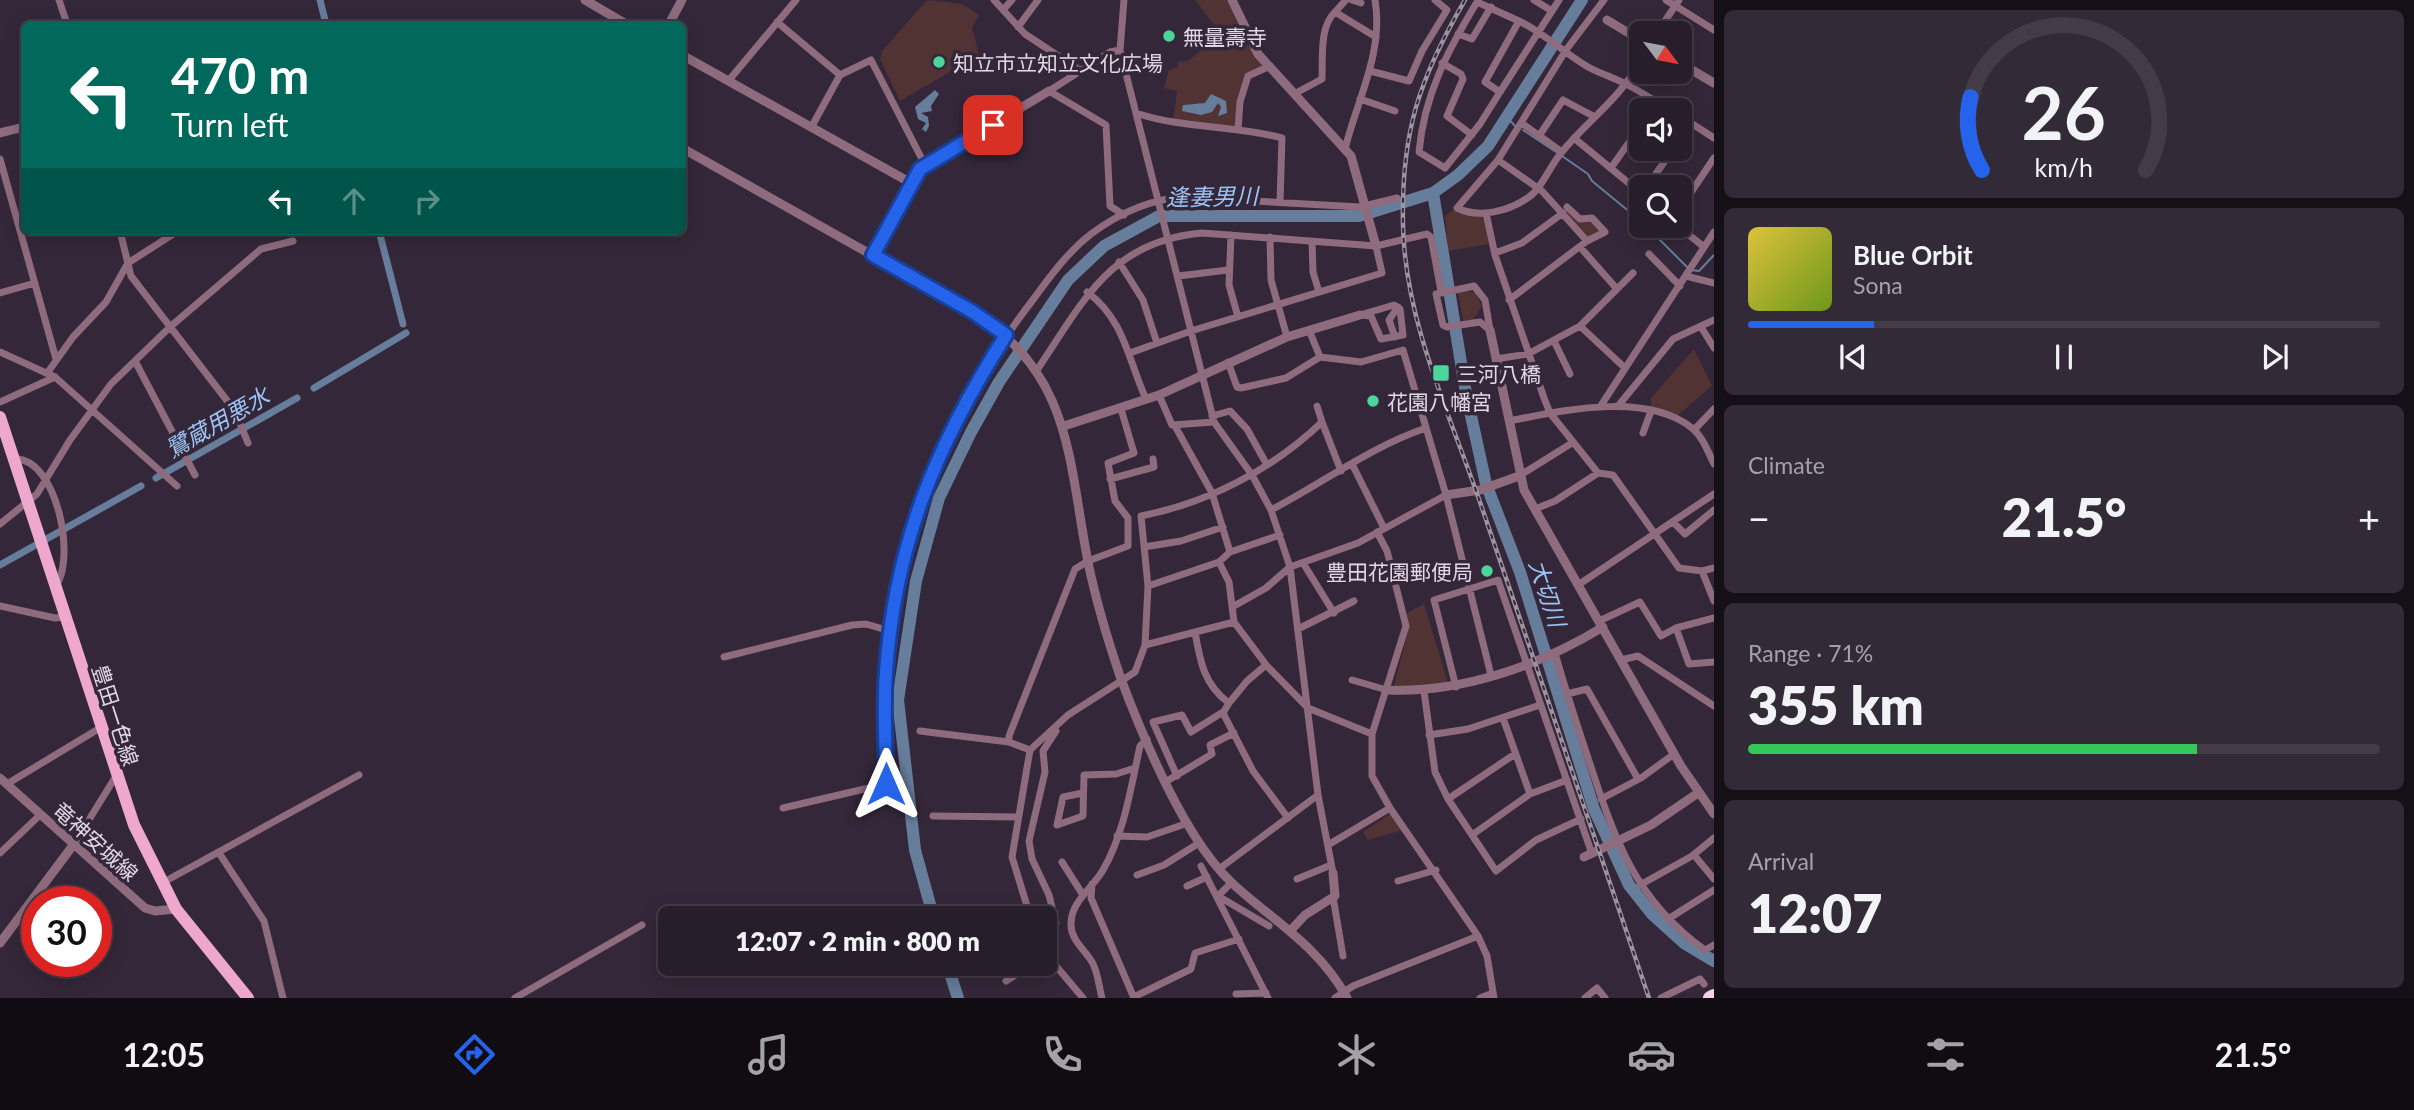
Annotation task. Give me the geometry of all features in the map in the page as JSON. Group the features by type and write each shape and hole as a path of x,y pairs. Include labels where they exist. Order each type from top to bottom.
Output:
{"main road":[{"name":"豊田一色線","path":"0,417 116,776 176,909 248,998"}],"street":[{"path":"59,0 66,21"},
{"path":"584,0 621,21"},
{"path":"671,21 682,0"},
{"path":"730,79 796,0"},
{"path":"994,0 1018,27 1081,71"},
{"path":"1003,10 1012,0"},
{"path":"1018,27 1038,0"},
{"path":"1124,0 1120,50 1204,374 1213,419 1252,475 1271,510 1290,567 1318,795 1332,869 1333,897 1343,956"},
{"path":"1130,354 1191,331 1382,273 1351,156 1270,66 1247,35 1232,0"},
{"path":"1296,93 1322,79 1322,45 1329,17 1346,0"},
{"path":"1352,0 1361,3"},
{"path":"1370,71 1409,81 1422,51 1447,10 1435,0"},
{"path":"1534,0 1552,11"},
{"path":"1559,0 1539,33 1472,135 1445,168 1419,152 1426,108 1442,63 1477,2 1491,6 1519,21 1539,33 1566,49 1589,67 1650,98"},
{"path":"1604,0 1566,49 1523,124 1498,160 1457,205 1462,211 1486,213 1504,209 1531,196 1562,152 1629,81"},
{"path":"1666,0 1677,3 1713,27"},
{"path":"1345,149 1370,71 1376,37 1377,1"},
{"path":"1665,21 1677,3"},
{"path":"1458,34 1472,39 1491,6"},
{"path":"1335,12 1376,37"},
{"path":"1607,20 1629,33"},
{"path":"1500,92 1485,79 1519,21"},
{"path":"776,22 840,75"},
{"path":"873,255 911,183 925,165 1110,52 1120,50"},
{"path":"686,57 730,79 911,183"},
{"path":"812,126 840,75 871,60 925,165"},
{"path":"1442,63 1461,74 1463,79 1447,116 1472,135"},
{"path":"1238,130 1240,102 1248,75 1270,66"},
{"path":"1692,70 1714,83"},
{"path":"1049,91 1106,125 1110,206 1124,215"},
{"path":"1360,99 1395,111"},
{"path":"1539,136 1563,100 1595,117"},
{"path":"1136,113 1165,123 1238,130 1282,138 1280,202"},
{"path":"1692,123 1714,138"},
{"path":"1523,124 1562,152"},
{"path":"0,133 21,128"},
{"path":"1574,138 1629,183"},
{"path":"1611,168 1629,142"},
{"path":"686,150 973,312 1009,338 1034,367 1064,426 1096,598 1122,680 1167,781 1199,843 1219,869 1316,953 1345,994"},
{"path":"1692,191 1714,158"},
{"path":"0,159 21,233"},
{"path":"1498,160 1538,187 1565,210 1580,219 1592,218 1605,232 1583,244 1509,300"},
{"path":"783,808 886,784 885,675 890,631 904,554 929,475 964,402 1067,258 1091,234 1124,215 1159,200 1366,207 1397,198"},
{"path":"1565,210 1583,244 1617,289"},
{"path":"1495,253 1533,237 1565,210"},
{"path":"1486,213 1509,300 1550,413 1598,473"},
{"path":"1600,407 1714,232"},
{"path":"1034,367 1087,292 1119,262 1142,248 1169,239 1202,233 1312,241 1374,241 1429,235 1441,291"},
{"path":"21,235 56,359"},
{"path":"121,235 131,276 235,411 248,443"},
{"path":"0,402 51,375 56,359 106,302 128,263 172,235"},
{"path":"1231,235 1228,270 1238,317"},
{"path":"1270,237 1269,265 1287,337"},
{"path":"1692,237 1704,247"},
{"path":"0,524 48,479 56,462 111,384 170,327 261,249 293,241"},
{"path":"1312,241 1313,272 1319,292"},
{"path":"1649,254 1680,286"},
{"path":"1119,262 1143,300 1157,343"},
{"path":"1178,276 1228,270"},
{"path":"1689,272 1714,283"},
{"path":"1496,359 1528,354 1580,326 1633,273"},
{"path":"0,293 35,283"},
{"path":"1490,330 1480,322 1447,327 1443,324 1435,297 1441,291 1474,286 1482,293 1487,311 1519,476 1674,754 1714,814"},
{"path":"1087,292 1118,323 1146,400"},
{"path":"1064,426 1159,395 1287,337 1360,314 1374,313 1394,305 1398,307"},
{"path":"1374,313 1381,339 1404,335 1398,307"},
{"path":"1395,337 1389,320 1398,307"},
{"path":"1480,322 1487,311"},
{"path":"1618,406 1673,339 1714,320"},
{"path":"1580,326 1625,368"},
{"path":"1700,327 1714,348"},
{"path":"1309,330 1320,357"},
{"path":"1554,341 1570,374"},
{"path":"1228,362 1237,387 1241,388 1286,378 1320,357 1361,362 1403,350 1446,495 1491,675"},
{"path":"0,352 51,375 93,409 177,486"},
{"path":"135,361 195,475"},
{"path":"1159,395 1172,425 1212,493 1230,552"},
{"path":"1317,406 1341,471"},
{"path":"1509,421 1600,407 1618,406 1650,411 1680,421 1695,430 1714,464"},
{"path":"1009,743 1075,569 1088,561 1128,546 1128,518 1115,501 1108,461 1134,453 1121,409"},
{"path":"1695,430 1714,409"},
{"path":"1175,426 1213,419 1230,411 1247,429 1267,465"},
{"path":"1643,433 1650,411"},
{"path":"1128,518 1163,512 1252,475 1296,446 1322,422"},
{"path":"1271,510 1391,440 1426,428"},
{"path":"1234,606 1266,588 1290,567 1358,543 1446,495 1480,490 1519,476 1573,443"},
{"path":"15,458 28,462 48,479 61,529 64,568 54,588"},
{"path":"1110,479 1154,467 1153,459"},
{"path":"1352,464 1380,530 1406,626 1372,734 1372,776 1390,807 1436,870 1478,936 1487,956 1493,996 1480,998"},
{"path":"1535,509 1555,501 1598,473 1613,475 1679,568 1702,571 1714,568"},
{"path":"1578,585 1714,494"},
{"path":"1674,523 1685,534 1714,510"},
{"path":"1027,906 1012,857 1030,750 1062,721 1135,672 1145,645 1148,586 1141,516"},
{"path":"1144,547 1181,541 1223,527"},
{"path":"1148,586 1219,562 1230,552 1280,535"},
{"path":"1219,562 1234,606 1234,622 1266,665 1308,708 1372,734"},
{"path":"1303,563 1334,612"},
{"path":"1702,571 1714,601"},
{"path":"1456,687 1434,600 1498,580 1581,819 1588,856 1651,825 1698,793"},
{"path":"1298,629 1354,601"},
{"path":"1352,680 1387,690 1424,691 1456,687 1549,655 1640,601 1661,636 1676,628 1714,618"},
{"path":"0,606 55,618 64,617"},
{"path":"1145,645 1234,622"},
{"path":"724,657 852,625 866,624 890,631"},
{"path":"1676,628 1689,664 1714,662"},
{"path":"1195,632 1203,674 1220,696 1229,702"},
{"path":"1549,655 1567,694 1601,799 1612,845 1668,919 1705,950 1714,945"},
{"path":"1621,660 1638,656 1714,706"},
{"path":"1177,776 1153,722 1182,715 1191,732 1223,712 1247,681 1266,665"},
{"path":"1567,694 1587,689 1638,779"},
{"path":"1424,691 1435,772 1448,799 1496,871 1536,840 1581,819"},
{"path":"1429,735 1468,729 1540,705"},
{"path":"1223,712 1253,771 1287,818"},
{"path":"1503,718 1530,794"},
{"path":"1052,906 1032,859 1029,841 1045,772 1043,751 1062,721"},
{"path":"4,781 100,727"},
{"path":"920,732 1009,743 1030,750"},
{"path":"1167,781 1212,754 1210,745 1234,733"},
{"path":"1102,998 1092,961 1078,944 1070,927 1076,906 1103,871 1117,836 1140,747 1147,739"},
{"path":"1448,799 1515,754"},
{"path":"1601,799 1638,779 1674,754"},
{"path":"1083,793 1063,797 1057,825 1083,816 1084,775 1116,774 1135,768"},
{"path":"162,883 359,775"},
{"path":"0,943 74,844 116,776"},
{"path":"1472,835 1530,794 1567,780"},
{"name":"竜神安城線","path":"4,781 145,908 155,911 176,909"},
{"path":"1219,869 1318,795"},
{"path":"1328,845 1390,807"},
{"path":"0,853 40,815"},
{"path":"933,816 1018,817"},
{"path":"1117,836 1147,837 1188,823"},
{"path":"1640,885 1694,855 1714,838"},
{"path":"1137,875 1164,865 1199,843"},
{"path":"219,853 264,921 283,998"},
{"path":"1694,855 1714,879"},
{"path":"1062,862 1083,895"},
{"path":"1201,866 1218,896 1269,926"},
{"path":"1297,879 1332,869"},
{"path":"1398,881 1436,870"},
{"path":"1187,886 1207,877"},
{"path":"1232,882 1217,900 1267,995 1236,994"},
{"path":"1092,884 1091,898 1134,998 1191,969 1195,953 1239,939"},
{"path":"1668,919 1714,890"},
{"path":"1290,930 1305,915 1333,897"},
{"path":"514,998 642,926"},
{"path":"1335,998 1478,936"},
{"path":"1057,968 1083,998"},
{"path":"1006,981 1014,976"},
{"path":"1661,998 1700,979 1704,984"},
{"path":"1585,998 1597,988 1605,998"}],"shaded area":[{"path":"927,0 962,4 979,15 972,28 979,55 900,101 880,59 883,50"},
{"path":"1195,0 1227,0 1246,43 1264,66 1246,73 1238,101 1237,124 1233,127 1173,121 1177,91 1164,88 1169,70 1178,67 1177,62 1188,61 1212,41 1205,35 1215,26"},
{"path":"1566,208 1579,220 1591,220 1602,231 1587,239 1563,211"},
{"path":"1453,210 1484,215 1489,244 1448,251 1445,216"},
{"path":"1469,291 1476,294 1482,306 1473,320 1463,321 1458,292"},
{"path":"1694,349 1712,386 1678,415 1651,409 1651,398"},
{"path":"1424,604 1448,683 1421,687 1394,685 1408,631 1407,613"},
{"path":"1393,812 1406,829 1368,840 1363,832"}],"water":[{"path":"935,90 939,94 931,106 932,111 921,113 928,117 929,126 926,132 922,129 926,123 918,119 915,107"},
{"path":"1211,94 1226,101 1227,113 1218,116 1221,107 1218,103 1212,112 1201,115 1182,111 1183,105 1205,103"}],"waterway":[{"name":"鷺蔵用悪水","path":"320,0 325,21"},
{"name":"逢妻男川","path":"930,906 915,850 898,700 916,581 939,498 971,432 999,382 1068,280 1104,246 1159,216 1359,216 1433,193 1458,175 1488,146 1582,0"},
{"path":"1507,117 1515,126"},
{"path":"1523,130 1556,152"},
{"path":"1562,156 1588,174 1592,181 1629,211"},
{"name":"大切川","path":"1433,193 1466,393 1486,484 1520,572 1594,809 1629,885 1652,914 1684,943 1714,961"},
{"name":"鷺蔵用悪水","path":"380,235 403,324"},
{"path":"1658,238 1687,267"},
{"path":"1691,270 1699,271 1714,255"},
{"name":"鷺蔵用悪水","path":"314,388 406,333"},
{"name":"鷺蔵用悪水","path":"156,478 297,398"},
{"name":"鷺蔵用悪水","path":"0,565 141,486"},
{"name":"逢妻男川","path":"951,976 958,998"}],"railway":[{"path":"1465,0 1425,81 1416,107 1405,162 1403,225 1412,298 1432,369 1649,998"}],"place":[{"name":"無量壽寺","path":"1169,36"},
{"name":"知立市立知立文化広場","path":"939,62"},
{"name":"三河八橋","path":"1441,373"},
{"name":"花園八幡宮","path":"1373,401"},
{"name":"豊田花園郵便局","path":"1487,571"}],"route":[{"path":"886,784 885,675 904,554 929,475 964,402 1006,335 973,312 873,255 920,169 993,125"}]}
